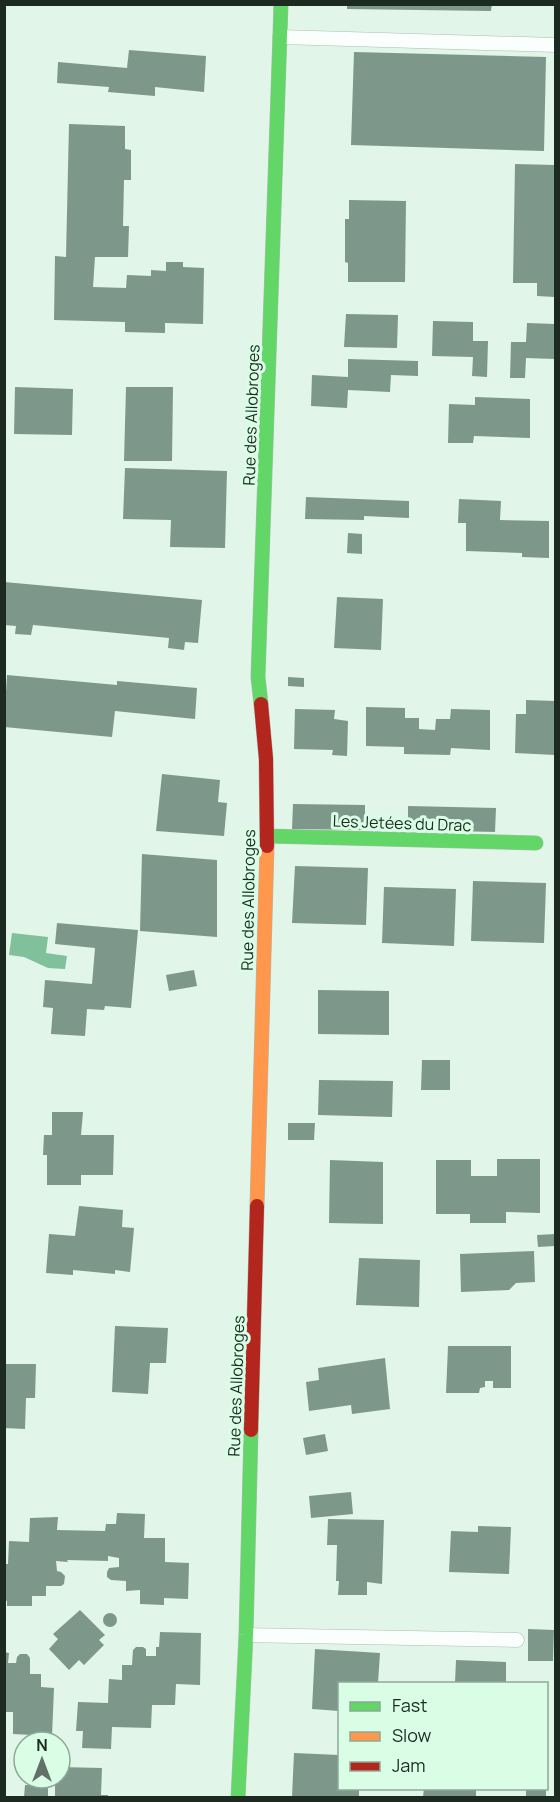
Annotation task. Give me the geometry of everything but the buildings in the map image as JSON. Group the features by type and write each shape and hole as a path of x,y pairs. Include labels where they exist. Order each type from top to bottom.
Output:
{"street":[{"name":"Rue des Allobroges","path":"238,1797 246,1635 267,836 266,759 258,677 281,4"},
{"name":"Les Jetées du Drac","path":"267,836 536,843"}],"lane":[{"path":"280,37 555,45"},
{"path":"246,1635 517,1640"}],"shaded area":[{"path":"12,933 48,937 46,953 67,956 65,969 48,968 24,957 9,955"}],"traffic: fast":[{"path":"261,704 258,677 281,4"},
{"path":"267,836 536,843"},
{"path":"238,1798 246,1635 251,1430"}],"traffic: slow":[{"path":"257,1206 267,846"}],"traffic: jam":[{"path":"261,704 266,759 267,846"},
{"path":"251,1430 257,1206"}]}
